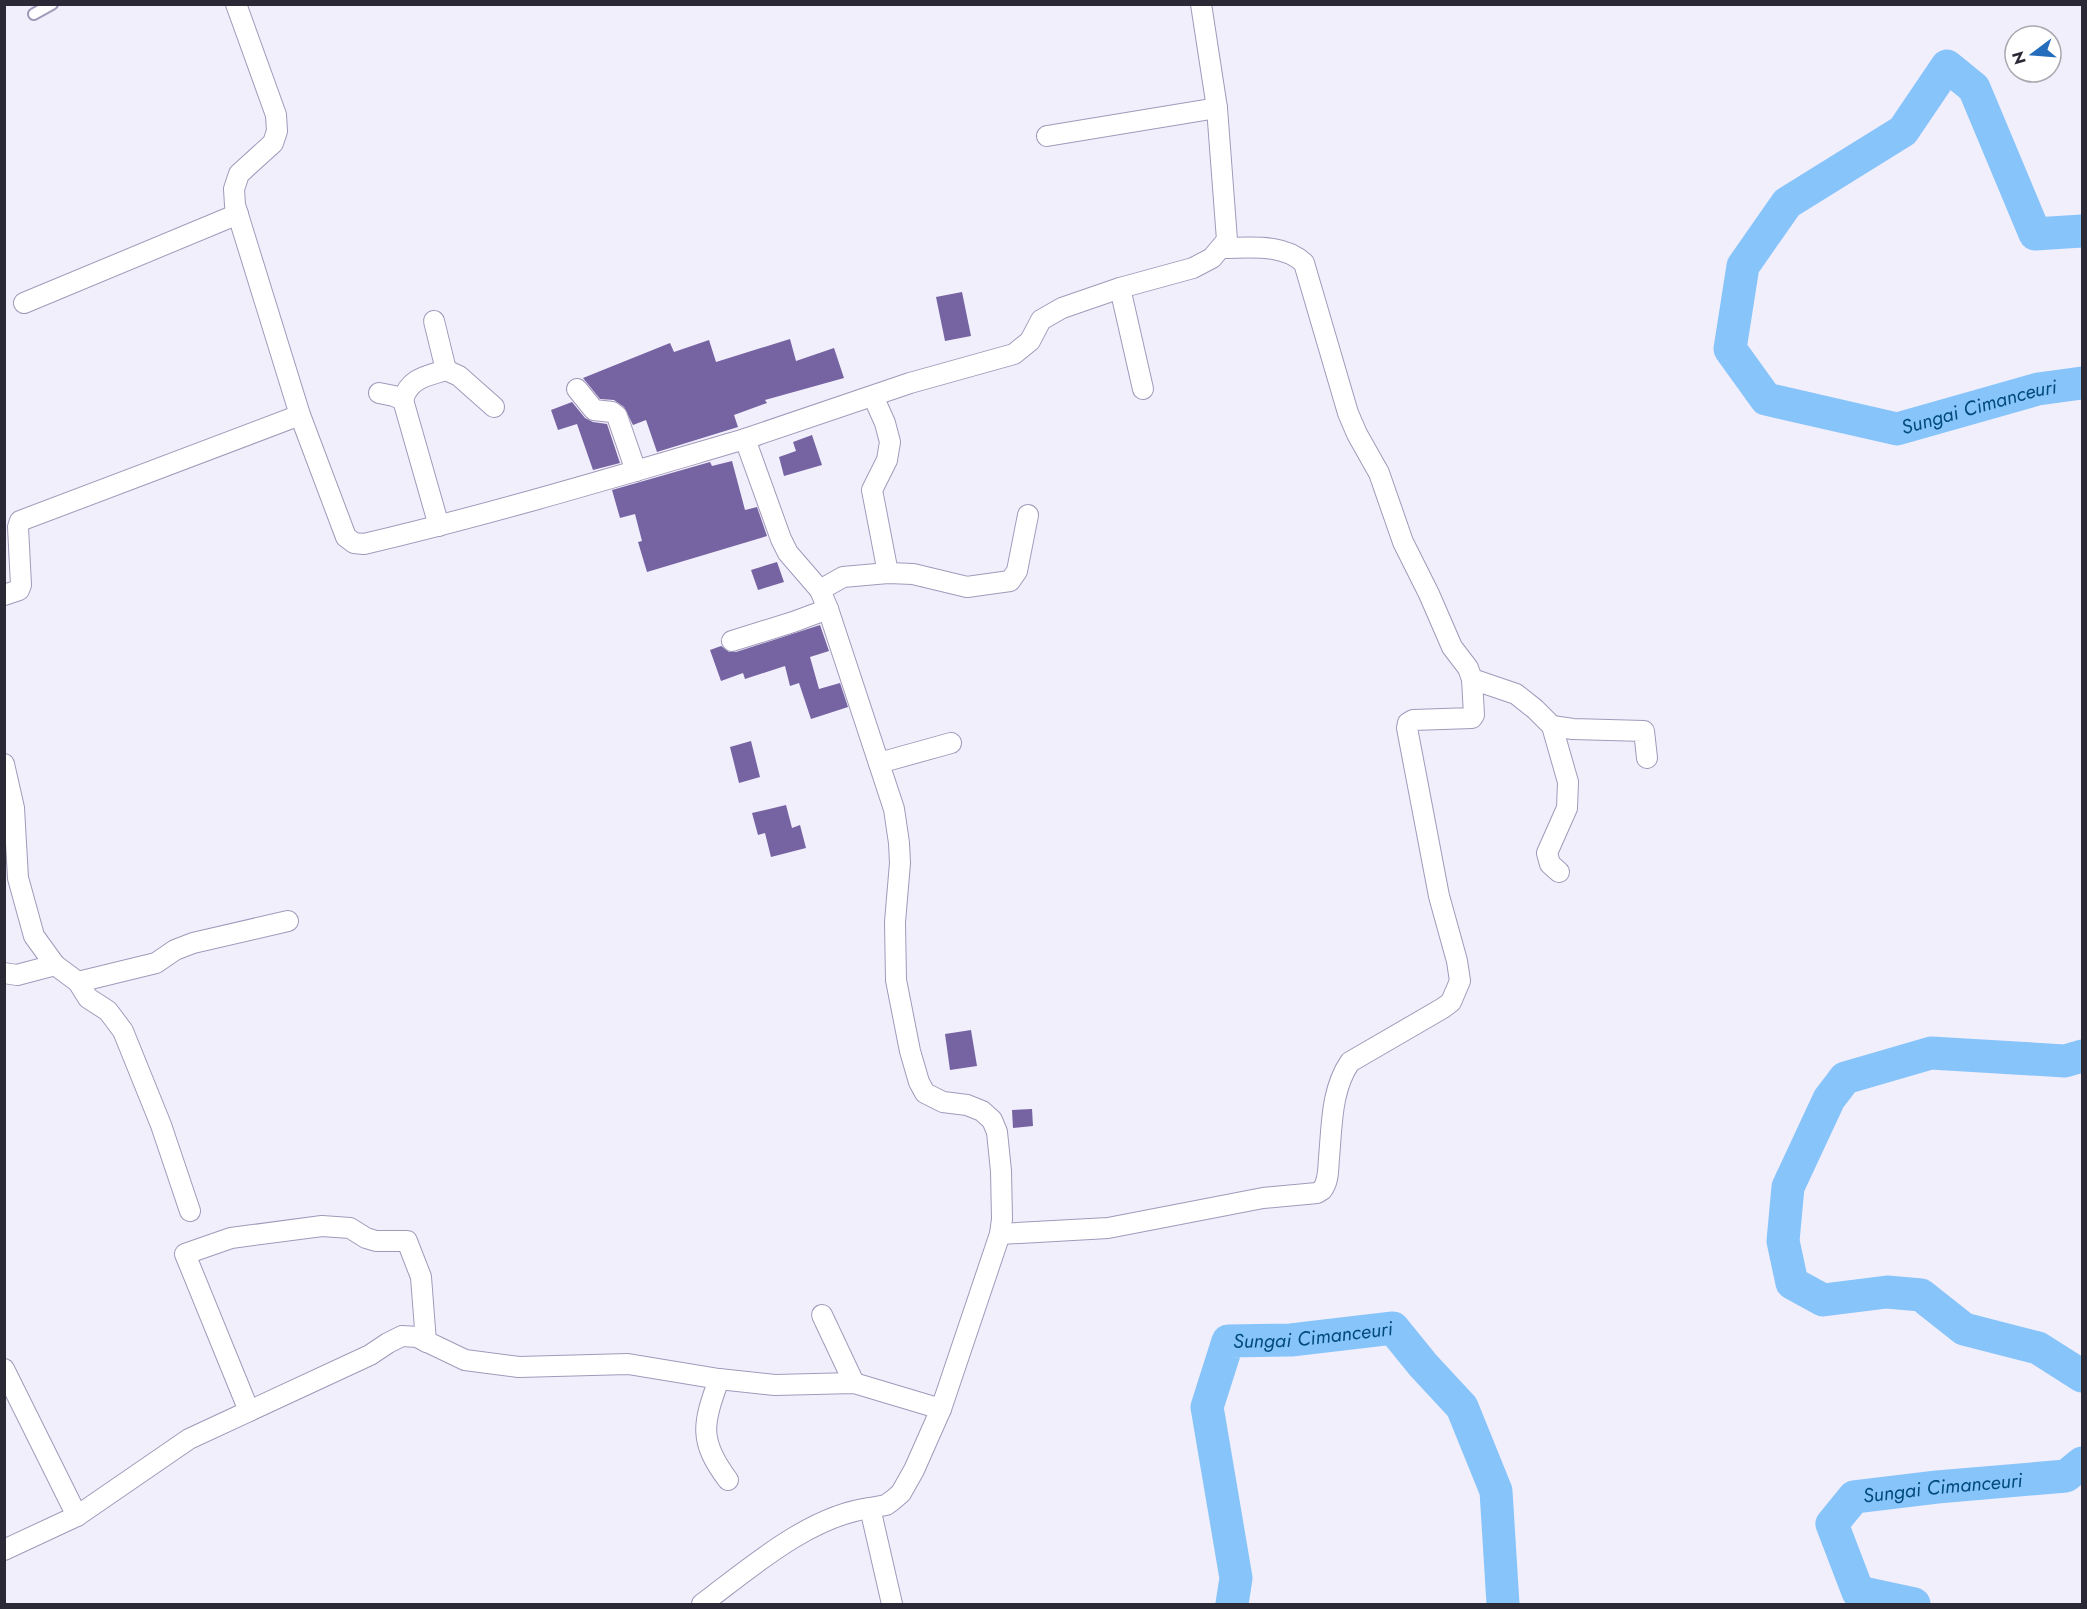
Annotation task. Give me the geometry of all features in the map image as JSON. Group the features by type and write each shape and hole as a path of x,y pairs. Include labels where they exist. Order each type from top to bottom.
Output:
{"street":[{"path":"236,4 276,115 277,131 273,143 239,174 234,189 235,204 300,415 346,537 354,543 364,544 541,500 745,439 910,383 1014,354 1030,341 1041,320 1062,308 1120,288 1193,268 1212,258 1227,240 1216,108 1201,4"},
{"path":"1047,136 1216,108"},
{"path":"24,303 238,214"},
{"path":"1000,1234 1108,1228 1263,1198 1317,1193 1322,1190 1328,1177 1335,1098 1340,1076 1350,1062 1451,1002 1460,981 1457,961 1439,896 1407,728 1408,723 1413,720 1472,718 1474,715 1472,679 1468,668 1452,647 1403,542 1379,473 1357,435 1348,413 1304,264 1295,255 1278,250 1222,248"},
{"path":"1120,288 1143,389"},
{"path":"434,321 446,370"},
{"path":"439,526 403,400 406,390 414,382 446,370 459,376 494,407"},
{"path":"578,389 594,410 612,412 617,416 636,471"},
{"path":"379,393 403,400"},
{"path":"873,396 885,423 890,442 887,460 872,490 888,573"},
{"path":"4,595 19,590 21,585 18,527 20,521 300,415"},
{"path":"702,1605 764,1558 799,1535 854,1510 886,1505 901,1493 914,1470 941,1409 1000,1234 1002,1219 1001,1171 997,1132 992,1120 982,1111 967,1105 943,1102 925,1093 919,1082 910,1051 896,980 895,922 900,863 894,809 828,609 820,590 788,553 780,539 745,439"},
{"path":"820,590 843,577 888,573 913,574 967,587 1010,581 1017,571 1028,515"},
{"path":"732,641 828,609"},
{"path":"1472,679 1516,694 1552,726 1568,782 1567,808 1547,853 1550,864 1559,872"},
{"path":"1552,726 1573,729 1644,731 1647,758"},
{"path":"879,763 951,744"},
{"path":"4,764 14,808 18,878 34,936 55,965 78,982 88,998 108,1011 123,1031 161,1125 190,1210"},
{"path":"78,982 156,963 175,950 193,943 288,921"},
{"path":"4,973 17,975 55,965"},
{"path":"249,1411 185,1254 231,1238 322,1226 350,1228 376,1241 407,1241 421,1277 426,1342"},
{"path":"822,1315 854,1383"},
{"path":"4,1550 77,1516 189,1439 370,1355 388,1342 402,1336 417,1337 465,1360 519,1367 628,1364 719,1379 775,1385 854,1383 941,1409"},
{"path":"4,1369 77,1516"},
{"path":"719,1379 707,1413 705,1429 708,1445 716,1464 728,1480"},
{"path":"870,1508 892,1605"}],"lane":[{"path":"34,14 52,4"}],"building":[{"path":"962,292 971,336 945,341 936,297"},
{"path":"790,339 796,361 834,348 844,378 765,400 767,403 734,415 738,427 657,452 646,420 633,425 624,407 614,400 600,399 583,378 670,343 674,352 709,340 716,362"},
{"path":"572,402 585,418 607,424 620,463 593,470 577,424 558,430 551,410"},
{"path":"812,435 822,465 784,476 779,457 796,451 793,442"},
{"path":"732,461 745,510 757,507 767,536 647,572 638,542 642,541 635,514 620,518 612,490 710,462 712,466"},
{"path":"777,562 784,582 758,590 751,570"},
{"path":"820,625 829,651 810,657 819,689 840,683 848,707 811,719 799,683 790,686 785,666 745,679 743,673 721,681 710,650 721,646 729,652 736,652"},
{"path":"751,741 760,777 739,783 730,747"},
{"path":"786,805 792,828 800,825 806,848 771,857 765,833 758,835 752,813"},
{"path":"971,1030 977,1066 950,1070 945,1034"},
{"path":"1032,1109 1033,1126 1013,1128 1012,1110"}],"waterway":[{"name":"Sungai Cimanceuri","path":"2082,231 2035,234 1974,88 1947,66 1903,131 1787,203 1743,266 1730,349 1766,399 1897,429 2038,389 2082,383"},
{"name":"Sungai Cimanceuri","path":"2082,1056 2065,1061 1931,1053 1845,1078 1829,1099 1788,1187 1783,1241 1792,1283 1823,1300 1887,1292 1921,1295 1964,1329 2038,1348 2082,1376"},
{"name":"Sungai Cimanceuri","path":"1232,1604 1236,1578 1207,1407 1228,1341 1291,1340 1393,1328 1462,1407 1496,1491 1503,1604"},
{"name":"Sungai Cimanceuri","path":"1914,1604 1858,1592 1832,1524 1854,1497 2066,1476 2082,1463"}]}
